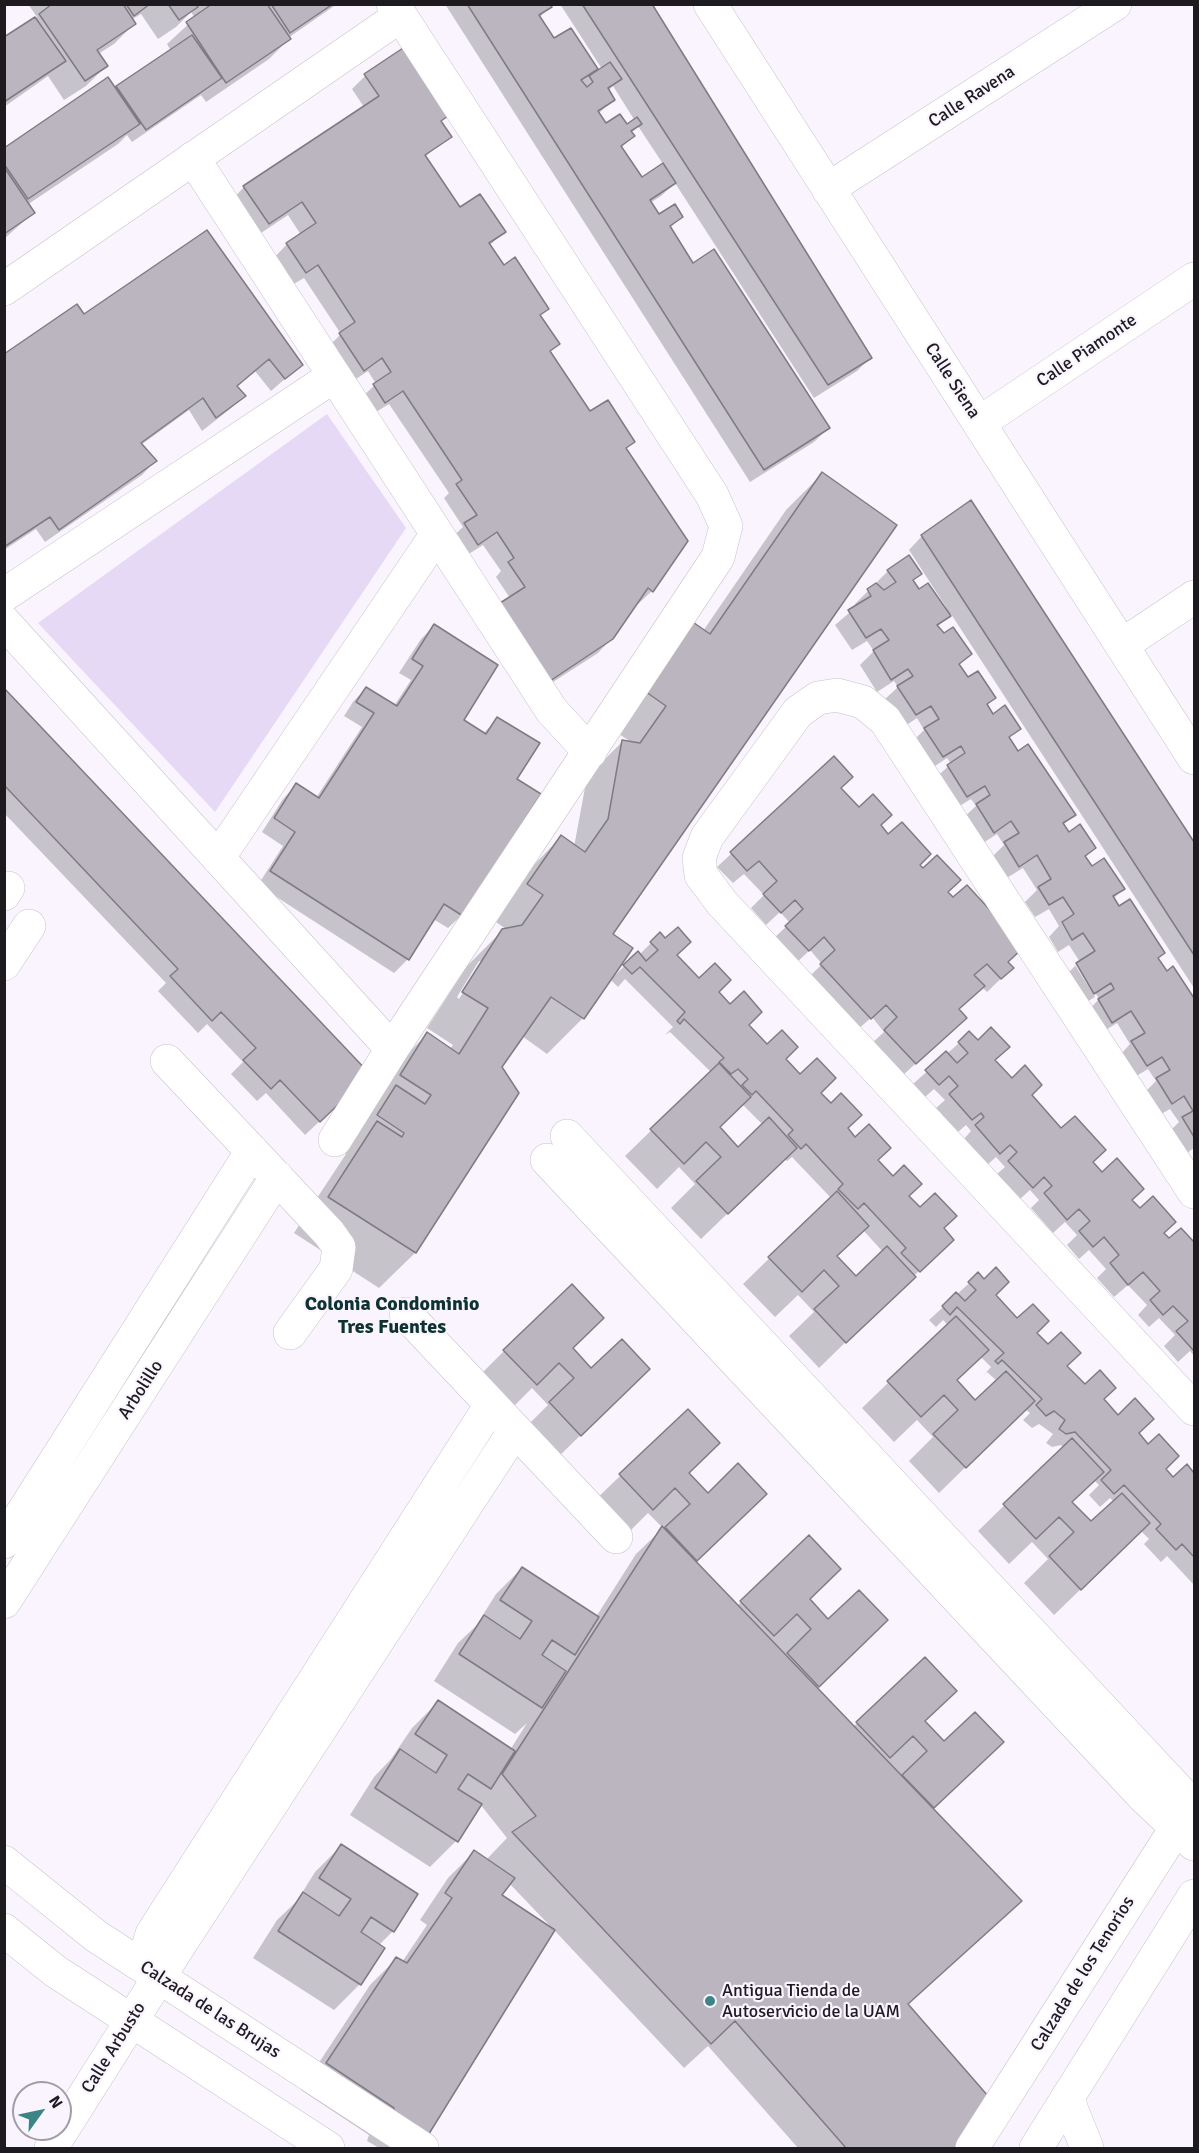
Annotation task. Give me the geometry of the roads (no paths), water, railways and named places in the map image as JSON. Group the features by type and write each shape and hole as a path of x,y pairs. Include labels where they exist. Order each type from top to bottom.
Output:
{"street":[{"name":"Calle Siena","path":"710,4 1194,758"},
{"name":"Calle Ravena","path":"828,189 1115,4"},
{"path":"4,289 193,158 396,10 712,495 726,526 718,557 335,1140"},
{"path":"193,158 552,711 590,753"},
{"name":"Calle Piamonte","path":"979,423 1194,279"},
{"path":"4,595 334,376"},
{"path":"218,858 437,534"},
{"path":"1122,645 1194,597"},
{"path":"4,622 392,1050"},
{"path":"1194,1192 885,720 863,702 837,695 818,698 798,712 707,837 699,858 701,875 722,903 1194,1409"},
{"path":"4,964 29,926"},
{"path":"167,1061 329,1233 339,1247 336,1269 290,1333"},
{"path":"557,1148 1190,1816"},
{"name":"Arbolillo","path":"4,1542 252,1151"},
{"name":"Arbolillo","path":"4,1602 277,1177"},
{"path":"406,1314 616,1537"},
{"path":"158,1978 147,1950 152,1934 491,1405"},
{"name":"Calle Arbusto","path":"51,2148 158,1978 515,1430"},
{"name":"Calzada de los Tenorios","path":"972,2148 1190,1816"},
{"name":"Calzada de las Brujas","path":"4,1862 96,1936 422,2148"},
{"path":"1036,2148 1194,1896"},
{"path":"4,1930 55,1971 328,2148"},
{"path":"1067,2098 1087,2148"}],"place":[{"name":"Antigua Tienda de Autoservicio de la UAM","path":"710,2001"}],"district":[{"name":"Colonia Condominio Tres Fuentes","path":"392,1316"}]}
